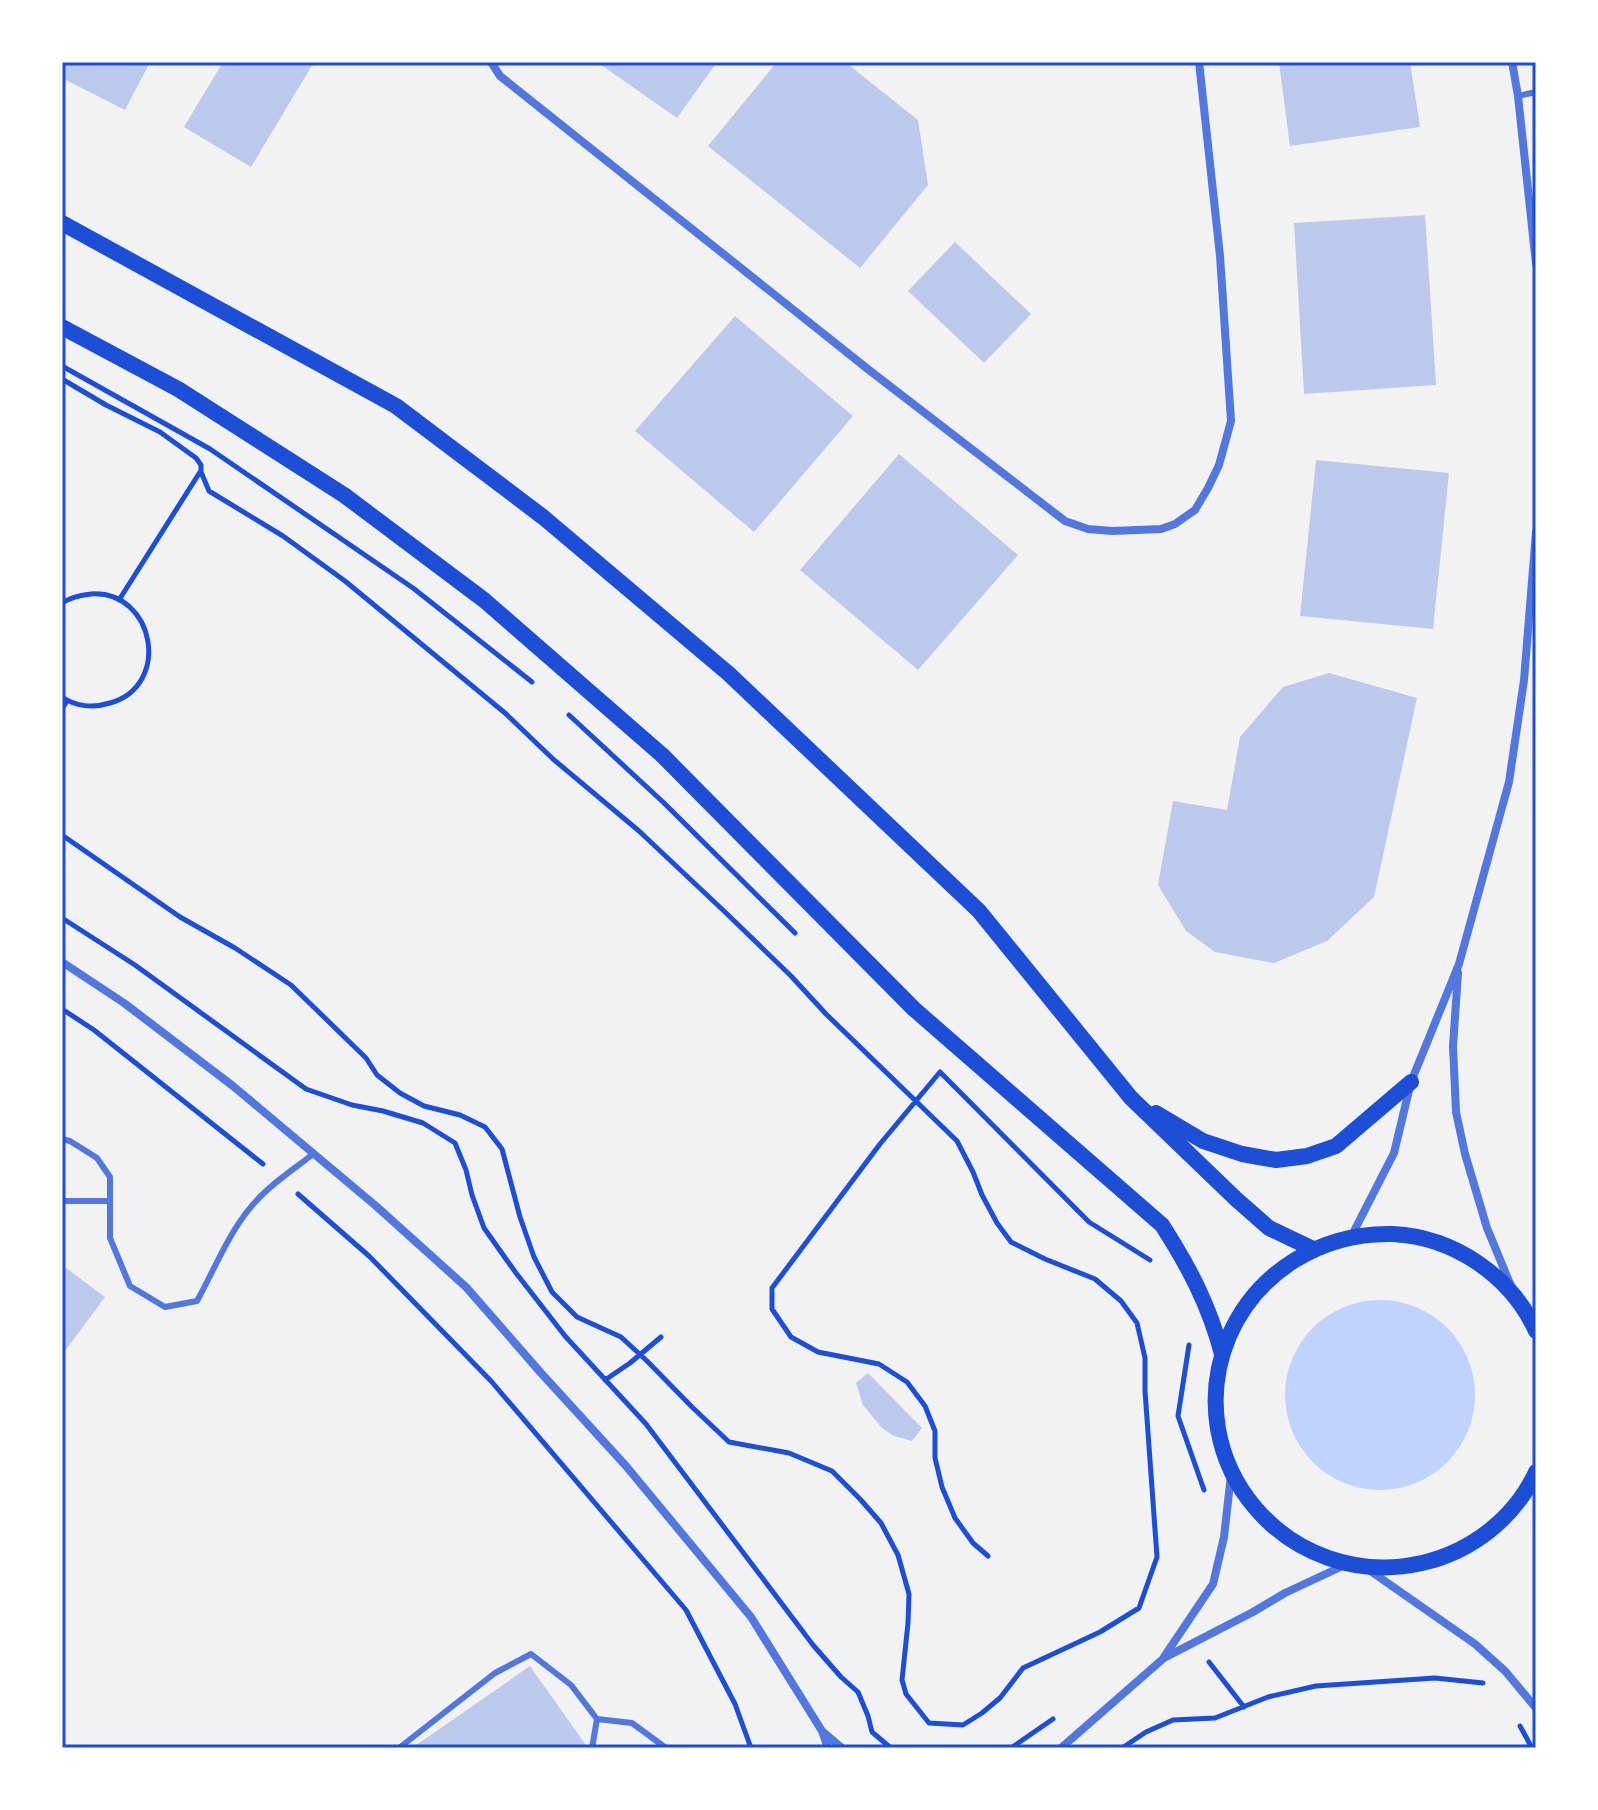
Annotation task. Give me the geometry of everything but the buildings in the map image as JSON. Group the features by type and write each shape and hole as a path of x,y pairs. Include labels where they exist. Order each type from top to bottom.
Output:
{"main road":[{"path":"62,223 396,406 543,517 729,674 979,911 1131,1098 1236,1199 1269,1228 1313,1249"},
{"path":"62,327 178,389 344,495 484,600 662,755 914,1009 1162,1225 1180,1252 1213,1319 1222,1354"},
{"path":"1131,1098 1203,1141 1242,1154 1276,1160 1307,1156 1336,1146 1411,1082"},
{"path":"1536,1331 1516,1297 1477,1262 1429,1240 1378,1233 1351,1237 1313,1249 1282,1268 1256,1292 1236,1321 1222,1354 1217,1378 1217,1414 1231,1472 1255,1508 1288,1538 1327,1558 1365,1567 1410,1566 1433,1561 1474,1542 1493,1529 1523,1495 1536,1472"}],"street":[{"path":"491,62 500,76 869,370 1065,521 1088,529 1112,531 1161,529 1175,524 1195,510 1219,465 1231,421 1220,256 1199,62"},
{"path":"1512,62 1536,264"},
{"path":"1526,167 1536,166"},
{"path":"1351,1237 1394,1153 1411,1082 1459,964 1509,782 1524,680 1536,532"},
{"path":"62,962 124,1003 233,1086 397,1224 466,1287 626,1466 751,1617 822,1731 828,1748"},
{"path":"1459,964 1453,1046 1456,1112 1487,1228 1516,1297"},
{"path":"1164,1658 1213,1584 1224,1537 1231,1472"},
{"path":"1061,1748 1164,1658 1285,1593 1348,1564"},
{"path":"1365,1567 1475,1644 1505,1671 1536,1708"},
{"path":"822,1731 842,1748"}],"lane":[{"path":"1518,96 1536,92"},
{"path":"62,1139 97,1158 110,1177 110,1238 130,1286 165,1307 197,1301 230,1235 262,1194 313,1154"},
{"path":"62,1201 109,1201"},
{"path":"399,1748 495,1673 531,1654 571,1685 597,1719 632,1723 666,1748"},
{"path":"592,1748 597,1719"}],"path":[{"path":"62,366 210,449 413,588 536,686"},
{"path":"62,379 160,432 196,458 209,491 283,536 345,581 505,713 553,759 639,831 780,965 957,1141 982,1195 1011,1242 1095,1279 1121,1301 1137,1323 1145,1358 1145,1405 1157,1557 1139,1608 1100,1632 1023,1668 1000,1698 963,1725 929,1723 906,1694 902,1680 909,1594 898,1555 881,1523 860,1499 832,1471 789,1453 729,1442 621,1337 577,1317 552,1292 534,1257 502,1149 485,1127 460,1115 424,1106 400,1093 377,1075 366,1058 291,985 180,917 62,835"},
{"path":"119,600 201,472"},
{"path":"62,603 81,595 100,594 119,600 135,612 145,627 149,646 148,663 142,679 132,692 101,706 84,706 65,699 62,709"},
{"path":"560,706 664,803 798,936"},
{"path":"62,1009 94,1030 236,1141 369,1256 491,1381 686,1610 735,1704 751,1748"},
{"path":"988,1556 973,1543 955,1518 942,1487 935,1458 935,1431 925,1406 907,1382 879,1364 818,1352 791,1337 772,1309 772,1288 940,1072 1089,1222 1157,1265"},
{"path":"1191,1336 1178,1416 1209,1503"},
{"path":"604,1380 661,1337"},
{"path":"1193,1642 1244,1707"},
{"path":"1122,1748 1146,1732 1173,1720 1215,1718 1268,1697 1316,1686 1435,1678 1485,1683 1505,1671"},
{"path":"1011,1748 1055,1718"}],"water":[{"path":"1380,1300 1416,1308 1433,1316 1447,1328 1459,1342 1467,1359 1475,1395 1467,1431 1459,1448 1447,1462 1433,1474 1416,1482 1380,1490 1344,1482 1327,1474 1313,1462 1301,1448 1293,1431 1285,1395 1293,1359 1301,1342 1313,1328 1327,1316 1344,1308"}]}
